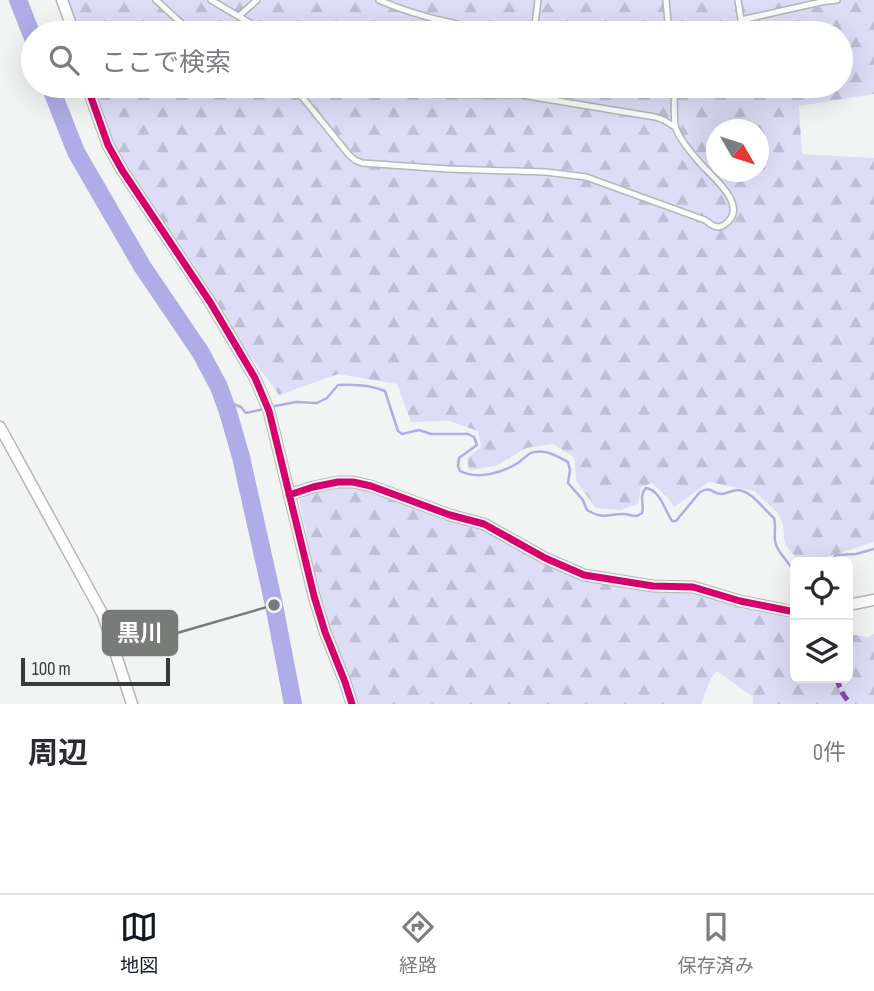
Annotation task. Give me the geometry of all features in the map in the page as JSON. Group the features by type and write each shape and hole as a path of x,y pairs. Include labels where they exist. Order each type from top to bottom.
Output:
{"street":[{"path":"62,0 70,21"},
{"path":"91,98 108,145 122,170 210,302 256,378 269,411 318,608 352,704"},
{"path":"0,427 103,615 132,704"},
{"path":"289,495 338,482 371,486 450,515 484,524 545,558 584,575 653,586 693,587 740,601 790,611"},
{"path":"853,605 874,600"}],"lane":[{"path":"156,0 179,21"},
{"path":"211,0 247,21"},
{"path":"239,16 257,0"},
{"path":"379,0 441,21"},
{"path":"535,21 538,0"},
{"path":"666,0 668,21"},
{"path":"738,0 741,20 837,0"},
{"path":"303,98 349,155 362,163 546,172 586,177 705,220 713,226 725,224 731,216 731,198 700,163 675,127 664,120 540,98"},
{"path":"674,98 675,127"}],"green space":[{"path":"67,0 874,0 874,94 853,97 853,21 75,21"},
{"path":"96,98 849,98 799,106 802,154 874,158 874,542 827,557 796,557 785,545 783,525 778,513 754,491 709,482 674,507 652,483 641,487 638,504 620,510 596,508 576,481 574,457 553,444 526,448 496,466 469,470 467,458 481,447 478,431 449,421 411,422 397,384 338,374 279,395 246,350 189,258 139,189 114,147"},
{"path":"340,487 373,492 482,528 584,579 606,584 693,591 749,609 790,616 790,683 853,683 853,635 868,637 874,634 874,704 753,704 753,697 717,671 711,678 701,704 354,704 325,622 299,500 319,490"}],"waterway":[{"path":"18,0 26,21"},
{"path":"55,98 76,152 142,266 201,353 219,387 241,457 293,704"},
{"path":"270,407 296,402 317,403 327,398 338,385 362,385 380,389 385,391 398,431 402,434 419,430 431,434 468,434 474,437 477,445 459,458 460,471 474,475 489,474 511,467 531,453 550,453 568,462 568,483 583,500 587,510 602,516 637,516 642,513 642,494 646,488 659,497 672,521 676,521 704,490 721,494 743,491 774,518 776,544 790,565"},
{"path":"223,400 241,407 246,413 264,409"},
{"path":"834,557 874,549"}],"marked path":[{"path":"838,683 850,704"}],"cycle path":[{"path":"91,98 108,145 122,170 210,302 255,378 269,411 314,596 352,704"},
{"path":"289,495 338,482 371,486 450,515 484,524 545,558 584,575 653,586 693,587 740,601 790,611"}],"place":[{"name":"黒川","path":"274,605"}]}
